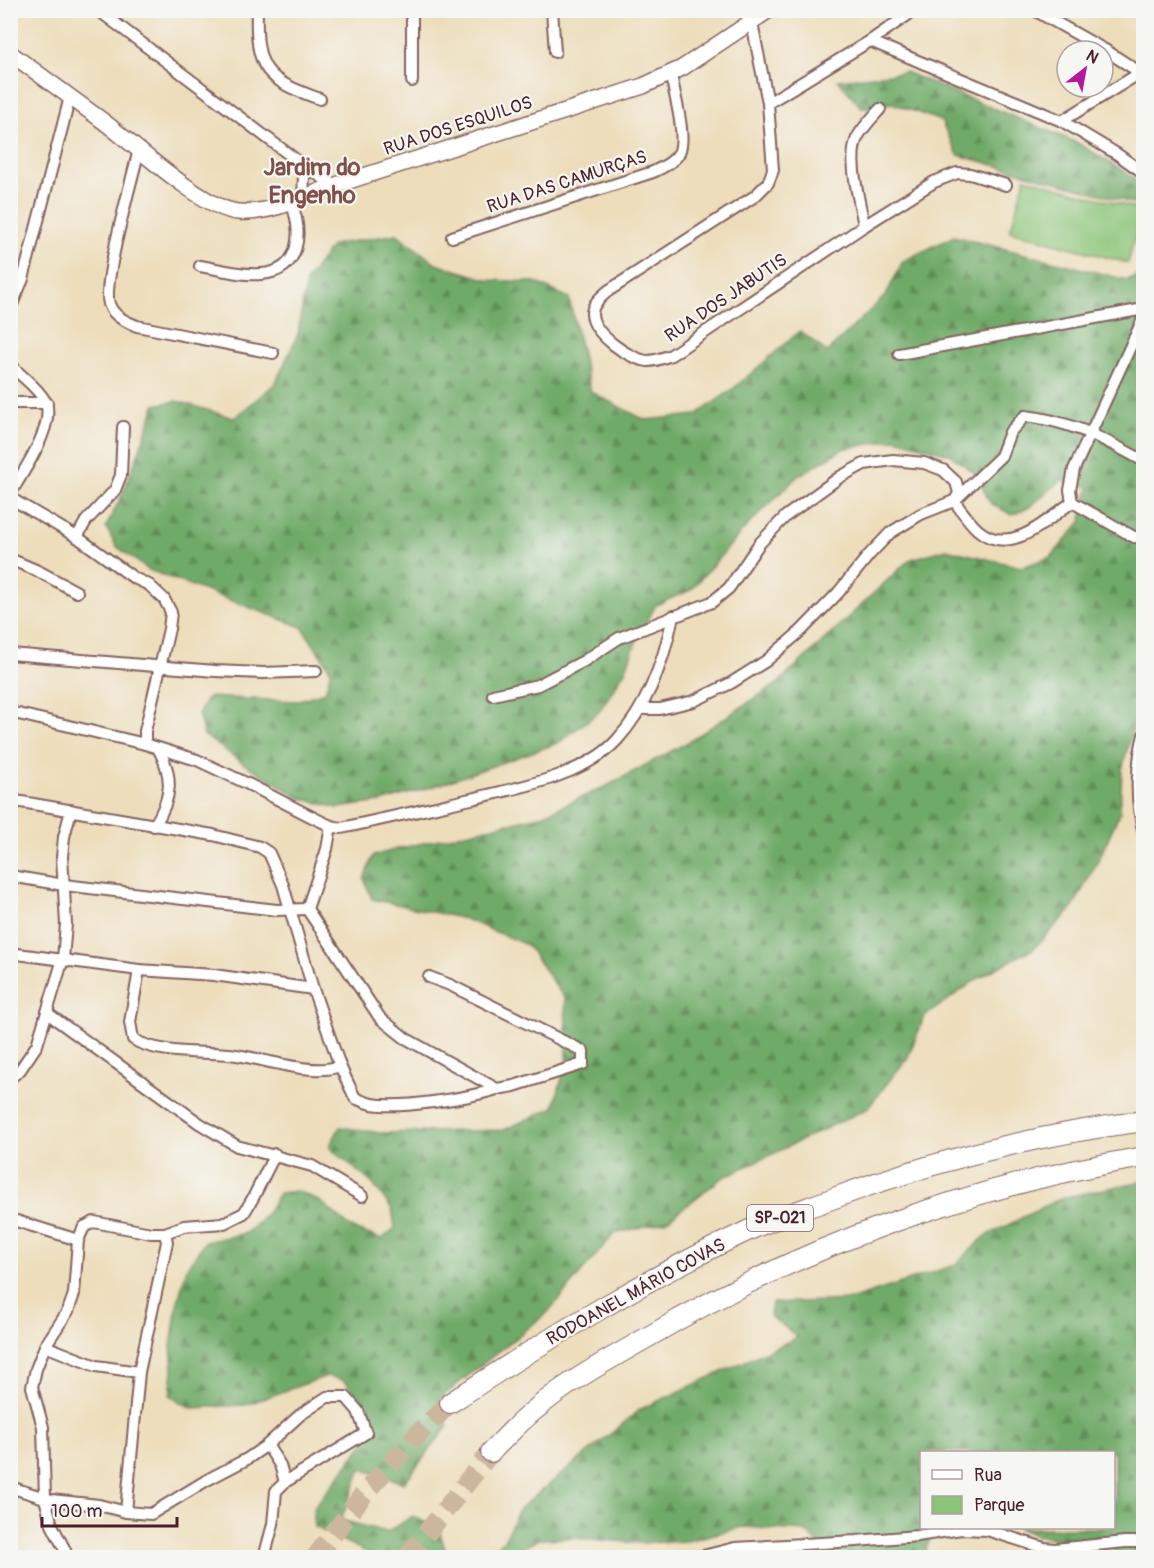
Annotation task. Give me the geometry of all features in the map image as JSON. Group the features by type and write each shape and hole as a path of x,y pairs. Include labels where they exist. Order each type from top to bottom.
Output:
{"highway":[{"name":"RODOANEL MÁRIO COVAS","path":"450,1403 514,1360 667,1271 760,1226 850,1192 935,1164 1046,1136 1143,1121"},
{"name":"SP-021","path":"491,1452 530,1413 562,1389 688,1313 743,1284 842,1241 992,1189 1053,1173 1143,1156"}],"street":[{"path":"98,10 299,162 335,186"},
{"path":"257,10 256,33 265,68 289,88 320,99"},
{"path":"412,10 412,81"},
{"path":"552,10 555,52"},
{"name":"RUA DOS ESQUILOS","path":"10,53 195,192 223,209 248,212 264,210 297,200 599,102 671,75 769,10"},
{"path":"768,103 870,41 915,10"},
{"path":"1034,10 1106,50 1142,74 1062,122"},
{"name":"RUA DOS JABUTIS","path":"752,23 768,103 773,171 768,183 755,196 608,291 597,301 592,315 595,324 622,352 646,361 671,355 864,226 949,175 970,174 1006,185"},
{"path":"870,41 1062,122 1118,154 1143,173"},
{"name":"RUA DAS CAMURÇAS","path":"452,237 653,172 669,163 679,153 682,140 671,75"},
{"path":"10,309 23,279 70,97"},
{"path":"864,226 854,166 854,146 863,129 880,109"},
{"path":"139,149 109,278 109,303 114,313 137,326 273,353"},
{"path":"200,266 253,275 281,268 292,255 298,239 297,200 304,176 299,162"},
{"path":"899,354 1143,309"},
{"path":"1072,502 1070,490 1074,470 1143,317"},
{"path":"10,364 35,386 46,403 48,416 42,436 10,496 77,537 134,579 149,585 164,599 171,612 161,667 145,731 145,744"},
{"path":"10,403 46,403"},
{"path":"641,709 660,709 694,701 731,683 766,661 802,630 838,593 868,555 890,533 921,514 954,501 1001,456 1010,432 1025,416 1049,419 1091,432 1143,461"},
{"path":"77,537 86,521 115,489 121,475 123,428"},
{"path":"493,695 538,685 584,661 619,638 712,602 729,588 759,544 786,516 840,477 864,464 893,460 924,463 943,470 956,482 959,493 954,501"},
{"path":"954,501 979,531 994,539 1013,539 1032,531 1072,502"},
{"path":"1072,502 1134,537 1143,538"},
{"path":"10,560 38,571 77,592"},
{"path":"10,712 145,744 207,765 331,826 341,828 540,783 587,763 616,742 641,709 660,666 673,616"},
{"path":"10,654 262,673 316,671"},
{"path":"1143,735 1138,793 1143,833"},
{"path":"154,826 165,809 169,780 167,764 158,748"},
{"path":"10,800 213,835 260,847 269,853 283,885 313,989 340,1066 355,1098 370,1104 385,1106 476,1096 583,1064 583,1052 450,985 429,977"},
{"path":"10,1078 20,1070 37,1045 63,959 66,924 64,837 71,810"},
{"path":"307,909 327,849 331,826"},
{"path":"10,876 64,885 277,910 307,909"},
{"path":"307,909 380,1018 405,1038 497,1089"},
{"path":"10,952 140,970 214,975 313,989"},
{"path":"140,970 130,1022 133,1039 142,1045 205,1054 230,1054 330,1070 340,1066"},
{"path":"47,1013 199,1123 237,1146 275,1154 312,1166 362,1196"},
{"path":"65,1550 52,1525 45,1498 43,1427 32,1387 45,1346 68,1311 74,1294 78,1240 84,1227 94,1222 151,1233 165,1233 184,1226 224,1223 244,1213 254,1198 275,1154"},
{"path":"10,1219 78,1240"},
{"path":"126,1512 139,1372 166,1242 165,1233"},
{"path":"45,1346 96,1366 139,1372"},
{"path":"10,1487 45,1498 151,1514 247,1459 300,1415 327,1397 346,1397 358,1411 366,1433 285,1482 276,1491 273,1524 264,1557"},
{"path":"267,1444 280,1465 285,1482"},
{"path":"695,1557 735,1548 917,1536 961,1529 987,1530 1044,1548 1055,1549 1116,1542 1143,1542"}],"green space":[{"path":"905,72 1078,143 1133,177 1143,193 1143,206 958,155 941,121 892,103 862,108 838,80"},
{"path":"1025,178 1142,210 1128,263 1010,231"},
{"path":"397,234 436,264 489,280 535,282 569,298 591,392 645,420 696,415 733,389 800,331 827,352 886,295 903,261 954,236 1127,280 1143,274 1143,702 1137,715 1122,769 1120,812 1099,859 1072,909 1033,949 980,977 924,1017 908,1057 867,1109 722,1178 666,1221 614,1234 548,1312 439,1399 448,1426 404,1483 361,1469 341,1520 387,1532 413,1516 439,1529 447,1556 462,1557 376,1557 315,1527 313,1509 372,1433 370,1408 343,1380 327,1376 245,1405 192,1408 170,1396 173,1370 171,1346 177,1305 187,1267 205,1242 246,1233 268,1212 279,1193 297,1191 321,1202 353,1229 382,1239 395,1228 392,1209 372,1183 329,1147 340,1127 382,1133 504,1130 554,1107 567,1059 565,999 527,945 465,919 372,899 364,879 373,856 540,816 607,786 688,742 777,684 909,560 946,549 1021,567 1051,557 1081,522 1089,487 1062,480 1028,508 1012,515 990,503 976,474 949,454 896,439 843,449 798,476 748,525 691,590 656,605 637,640 625,671 599,712 558,743 441,784 381,802 338,808 300,798 241,762 204,735 198,714 208,697 296,701 325,692 331,671 302,627 149,570 116,546 106,527 127,482 155,405 177,401 234,418 275,384 298,334 306,281 332,245"},
{"path":"1143,1181 1143,1557 1122,1557 1114,1549 1035,1535 1020,1529 1115,1529 1115,1451 920,1451 920,1529 934,1529 923,1557 832,1557 805,1531 742,1527 687,1541 642,1543 573,1538 539,1539 505,1557 485,1558 504,1540 519,1509 641,1409 798,1337 770,1316 772,1303 850,1300 955,1265 984,1237 1061,1198"}],"tunnel":[{"path":"315,1558 366,1491 450,1403"},
{"path":"407,1558 491,1452"}],"district":[{"name":"Jardim do Engenho","path":"312,181"}]}
